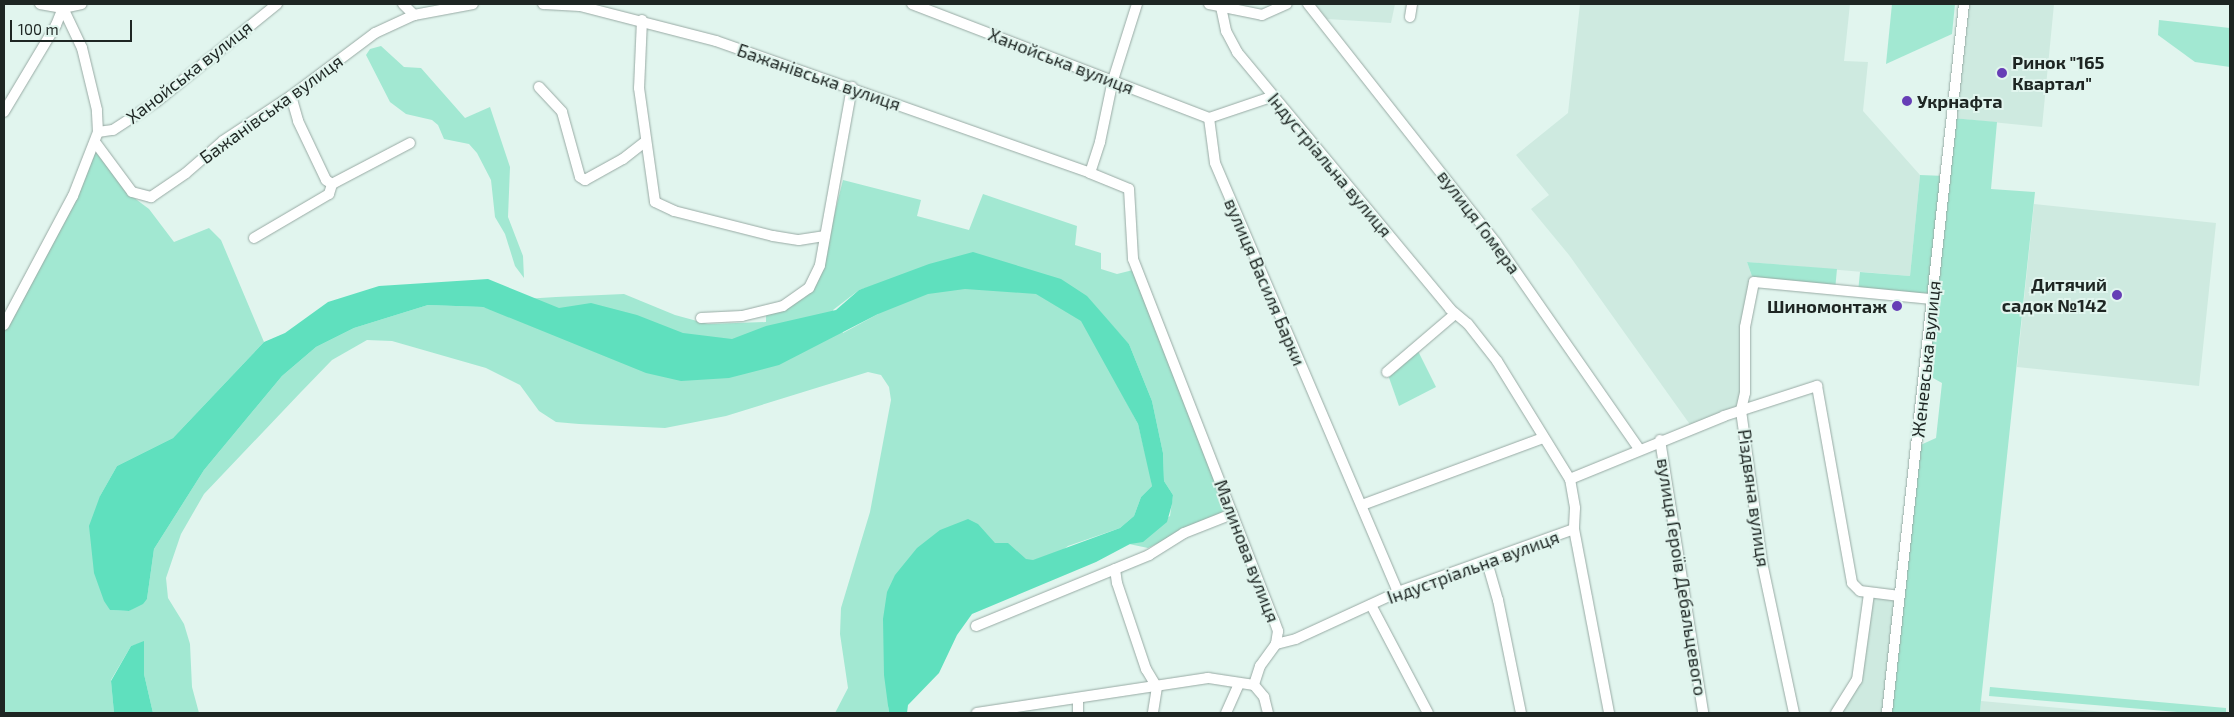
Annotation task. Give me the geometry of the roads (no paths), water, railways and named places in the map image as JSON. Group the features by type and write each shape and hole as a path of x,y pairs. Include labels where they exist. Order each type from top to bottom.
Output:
{"street":[{"path":"40,4 63,8 82,4"},
{"name":"Ханойська вулиця","path":"97,137 113,130 156,102 276,4"},
{"path":"403,4 414,15"},
{"name":"Бажанівська вулиця","path":"97,137 132,192 151,197 186,173 223,140 291,96 375,33 414,15 473,4"},
{"name":"Бажанівська вулиця","path":"543,4 580,5 716,41 852,87 1090,172"},
{"name":"Ханойська вулиця","path":"912,4 1209,118"},
{"path":"1090,172 1100,142 1113,80 1137,4"},
{"path":"1209,4 1262,15 1287,4"},
{"name":"вулиця Гомера","path":"1308,4 1496,243 1639,449"},
{"path":"1410,17 1412,4"},
{"name":"Женевська вулиця","path":"1887,713 1964,4"},
{"name":"Індустріальна вулиця","path":"1222,7 1232,43 1455,314 1468,324 1497,361 1570,479 1574,529 1487,562 1398,592 1296,639 1276,644"},
{"path":"4,112 56,25 63,8"},
{"path":"4,325 72,196 97,137 97,110 82,48 63,8"},
{"path":"642,20 639,88 653,199 658,205 773,236 799,240 824,236"},
{"path":"539,86 562,112 580,177 585,180 624,159 646,141"},
{"path":"701,318 742,316 795,300 816,276 852,87"},
{"path":"291,96 298,121 326,180 332,184"},
{"path":"1209,118 1274,96"},
{"name":"вулиця Василя Барки","path":"1209,118 1215,163 1398,592"},
{"path":"254,238 329,194 332,184 410,143"},
{"name":"Малинова вулиця","path":"1090,172 1124,186 1131,195 1130,242 1133,259 1278,631 1276,644 1260,666 1254,685"},
{"name":"Різдвяна вулиця","path":"1794,713 1762,562 1740,410 1745,392 1745,327 1754,282 1932,299"},
{"path":"1387,372 1455,314"},
{"path":"1570,479 1660,440 1740,410 1817,386 1854,588 1869,593 1900,596"},
{"path":"1362,505 1543,438"},
{"name":"вулиця Героїв Дебальцевого","path":"1660,440 1704,713"},
{"path":"976,626 1149,555 1184,533 1232,514"},
{"path":"1574,529 1609,713"},
{"path":"1487,562 1498,600 1521,713"},
{"path":"1115,569 1117,584 1146,670 1156,687 1153,713"},
{"path":"1836,713 1857,680 1869,593"},
{"path":"1371,605 1428,713"},
{"path":"977,713 1032,710 1078,700 1208,678 1254,685 1264,697 1268,713"},
{"path":"1226,713 1239,684"},
{"path":"1078,700 1078,713"}],"place":[{"name":"Ринок \"165 Квартал\"","path":"2002,73"},
{"name":"Укрнафта","path":"1907,101"},
{"name":"Дитячий садок №142","path":"2117,295"},
{"name":"Шиномонтаж","path":"1897,306"}]}
